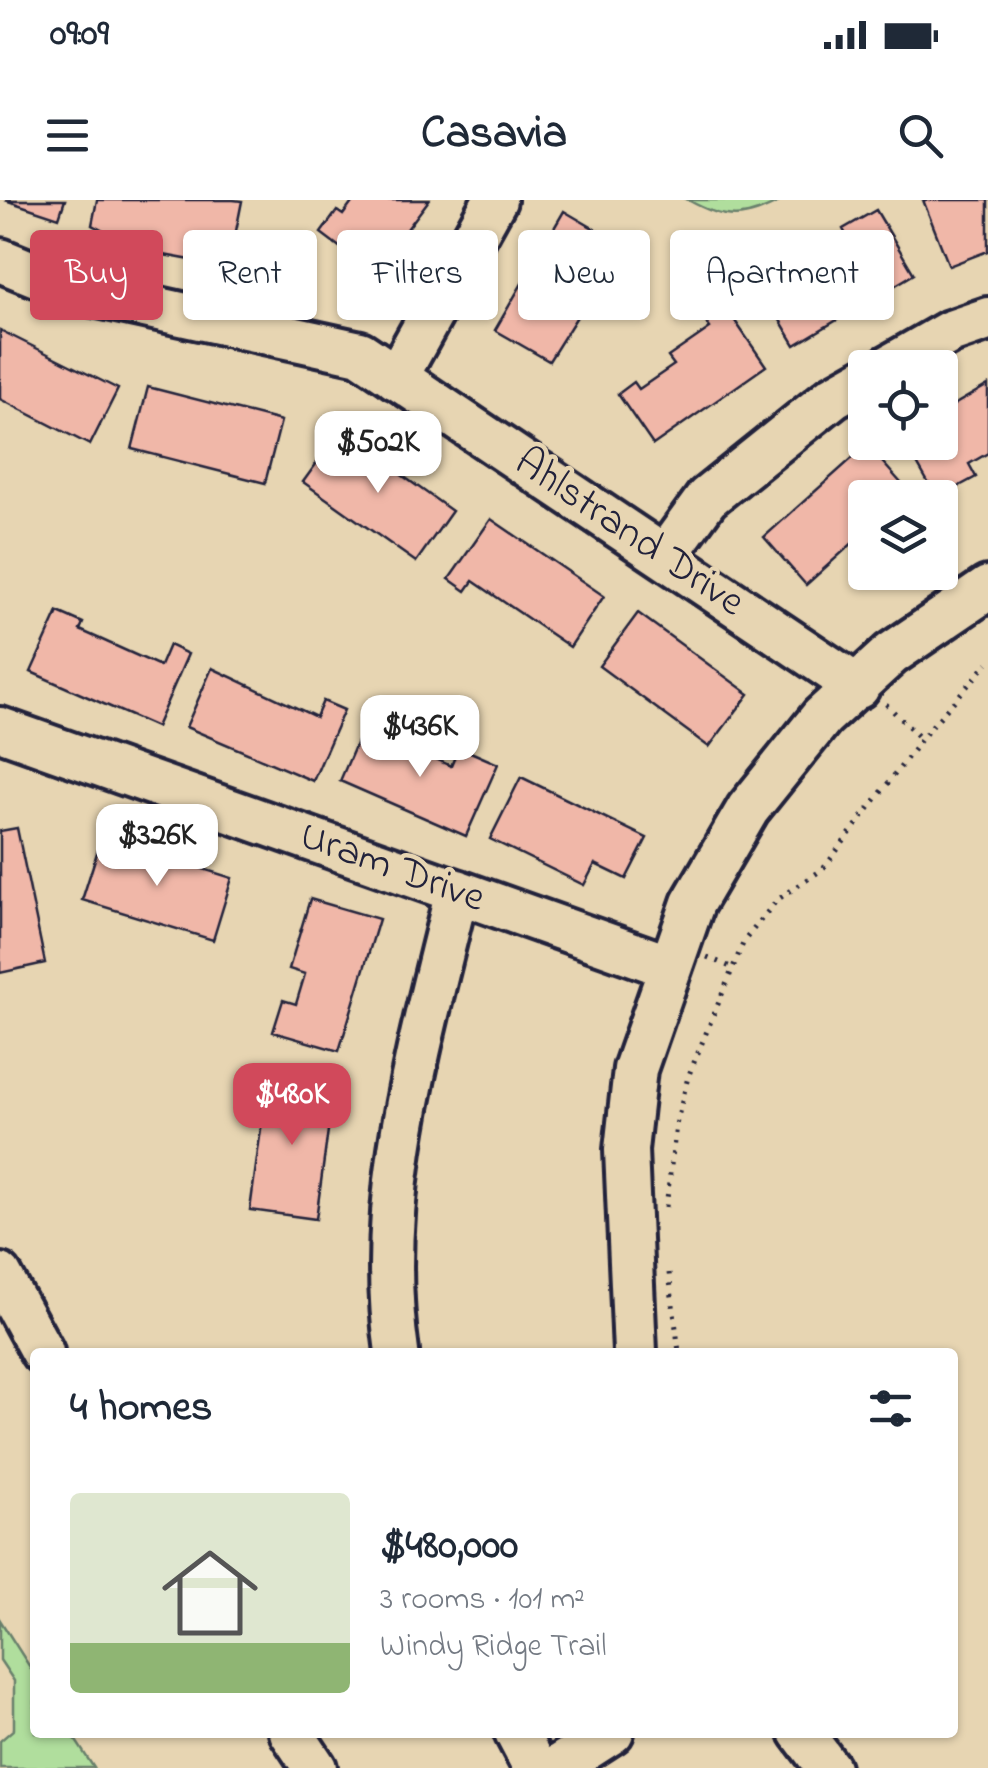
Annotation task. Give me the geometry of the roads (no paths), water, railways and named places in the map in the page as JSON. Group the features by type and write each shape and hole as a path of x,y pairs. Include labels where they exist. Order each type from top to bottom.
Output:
{"street":[{"path":"396,378 496,200"},
{"name":"Ahlstrand Drive","path":"0,260 76,291 360,353 858,687"},
{"path":"918,350 950,332 988,320"},
{"path":"665,556 707,498 848,390"},
{"path":"635,1348 626,1150 636,1069 693,903 748,810 822,717 891,654 988,588"},
{"name":"Uram Drive","path":"0,728 670,967"},
{"path":"396,1348 390,1304 398,1141 458,891"},
{"path":"0,1275 40,1348"},
{"path":"295,1738 315,1768"},
{"path":"519,1738 535,1768"},
{"path":"556,1768 603,1738"},
{"path":"806,1738 828,1768"}]}
